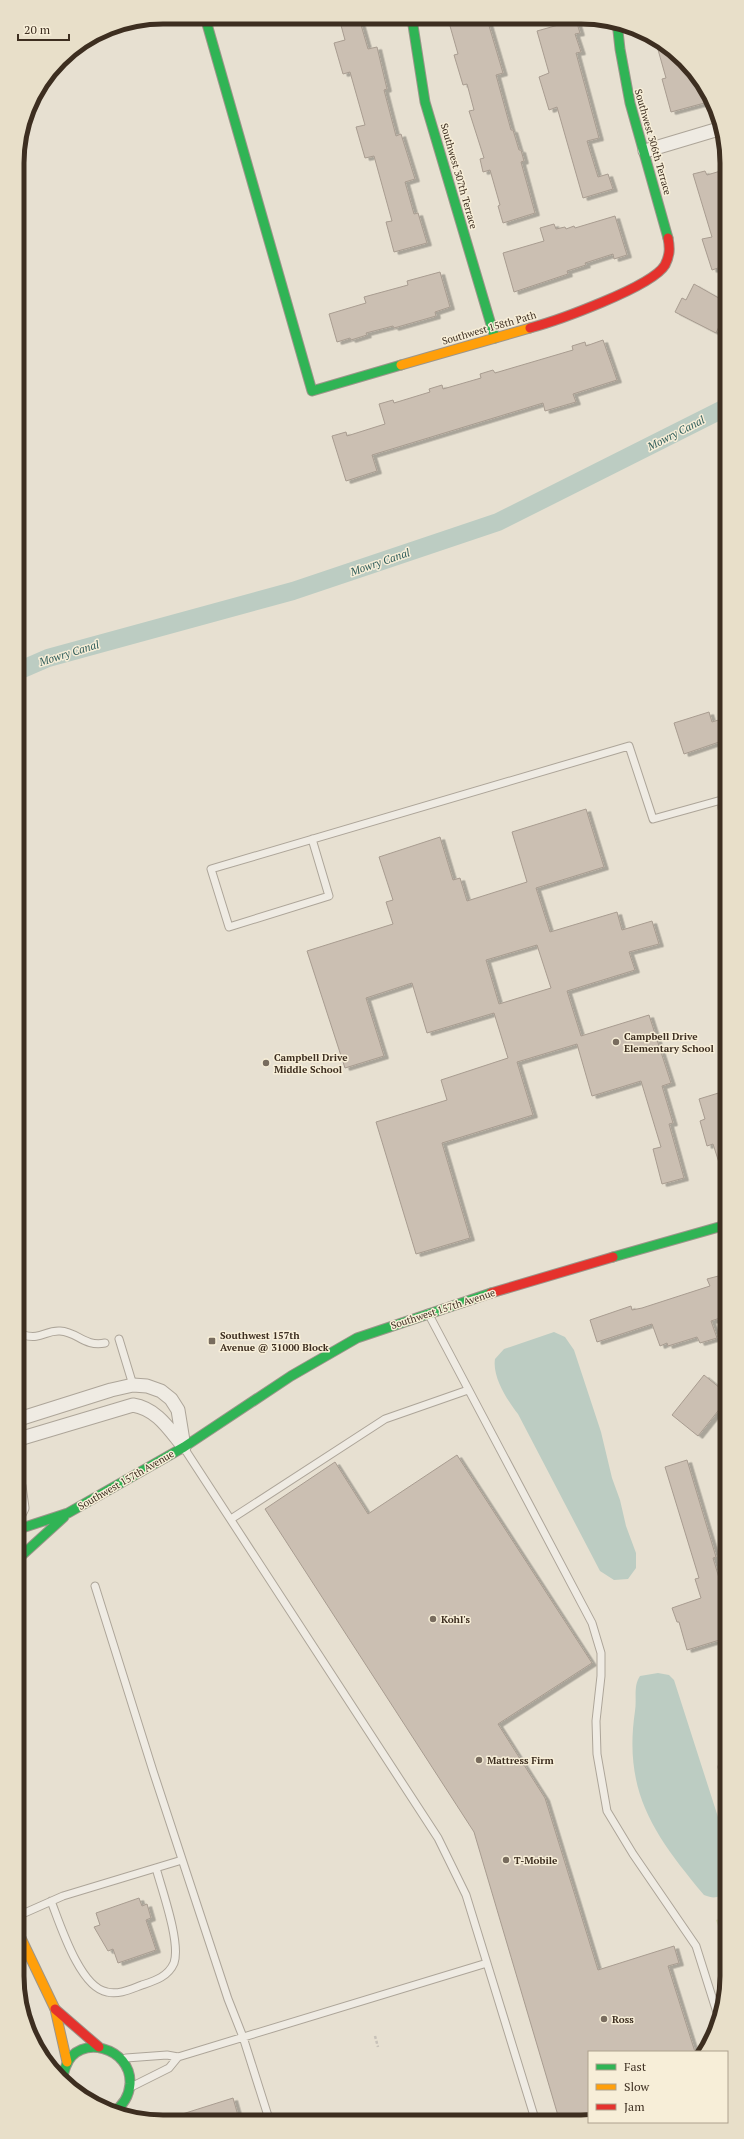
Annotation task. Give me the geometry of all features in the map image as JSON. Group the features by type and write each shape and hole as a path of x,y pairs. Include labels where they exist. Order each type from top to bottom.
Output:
{"street":[{"name":"Southwest 158th Path","path":"207,24 312,390 552,322 603,302 650,278 664,266"},
{"name":"Southwest 307th Terrace","path":"413,24 425,102 495,338"},
{"name":"Southwest 306th Terrace","path":"618,29 620,55 627,93 645,151 668,235 670,252 664,266"},
{"path":"645,151 716,130"},
{"name":"Southwest 157th Avenue","path":"24,1527 68,1513 184,1447 291,1376 357,1338 428,1313 551,1274 720,1227"},
{"name":"Southwest 157th Avenue","path":"24,1417 111,1390 133,1385 146,1386 161,1391 171,1399 178,1410 184,1447"},
{"name":"Southwest 157th Avenue","path":"24,1438 133,1405 143,1406 156,1414 184,1447"},
{"name":"Southwest 157th Avenue","path":"24,1553 68,1513"},
{"path":"24,1946 55,2009 67,2062"},
{"path":"55,2009 99,2047 115,2052 128,2067 130,2087 123,2104 123,2109"},
{"path":"64,2072 67,2062 81,2050 99,2047"},
{"path":"118,2108 123,2104"}],"lane":[{"path":"312,839 329,896 229,927 211,869 312,839 629,746 653,819 720,800"},
{"path":"428,1313 592,1623 601,1653 597,1754 607,1811 633,1854 696,1946 716,2009"},
{"path":"24,1335 34,1338 59,1331 71,1333 91,1344 104,1343"},
{"path":"119,1339 133,1385"},
{"path":"231,1519 385,1419 468,1390"},
{"path":"184,1447 438,1838 466,1895 534,2115"},
{"path":"95,1586 182,1860 228,1999 243,2037 268,2115"},
{"path":"24,1913 51,1901 182,1860"},
{"path":"51,1901 70,1948 92,1985 107,1993 123,1992 163,1978 174,1963 175,1940 156,1868"},
{"path":"121,2058 147,2058 167,2055 178,2057 487,1963"},
{"path":"130,2087 169,2068 178,2057"}],"path":[{"path":"375,2036 378,2047"}],"green space":[{"path":"720,1919 720,1932 716,1920"}],"shaded area":[{"path":"554,1332 565,1337 574,1350 601,1432 612,1478 620,1500 626,1526 636,1553 636,1568 628,1579 614,1580 600,1571 518,1414 498,1381 495,1359 504,1349"},
{"path":"658,1673 669,1675 674,1680 720,1823 720,1896 718,1897 704,1895 670,1852 646,1811 638,1789 632,1740 637,1684 640,1676"}],"building":[{"path":"341,24 361,24 368,49 377,47 387,89 384,90 396,136 401,134 415,179 405,182 414,214 418,213 427,243 394,252 386,222 392,221 374,156 365,158 356,127 365,125 350,72 343,74 334,43 345,40"},
{"path":"449,24 488,24 503,73 496,75 511,130 513,130 519,150 521,150 524,161 521,162 535,213 503,223 498,206 500,205 490,170 483,172 480,159 484,158 469,111 474,110 467,84 463,85 454,55 458,54"},
{"path":"562,24 577,24 580,33 575,34 581,52 576,53 599,138 587,141 598,177 608,174 613,189 583,198 557,107 549,110 539,77 549,73 537,31"},
{"path":"657,47 673,59 691,78 705,103 671,112 662,79 666,78"},
{"path":"705,171 707,175 720,171 720,267 712,270 702,239 712,237 693,174"},
{"path":"615,216 627,255 614,259 613,254 585,263 586,265 567,271 568,274 514,292 503,253 544,241 540,228 554,224 556,229 565,227 566,229 574,226 575,228"},
{"path":"440,272 450,307 435,312 436,316 394,328 393,326 366,333 367,335 351,340 350,338 337,342 329,314 366,303 364,297 408,285 407,281"},
{"path":"694,284 720,299 720,324 716,333 675,312 682,298 686,300"},
{"path":"603,340 617,380 573,394 576,402 545,411 543,403 372,455 377,471 346,481 332,436 346,432 347,436 385,424 379,404 393,400 394,403 430,392 429,389 442,385 443,389 481,378 480,374 493,370 495,373 573,350 572,346 585,342 586,346"},
{"path":"709,712 712,722 720,720 720,742 684,754 674,723"},
{"path":"586,809 604,867 536,888 550,932 617,912 622,930 652,921 659,944 629,952 635,970 567,991 581,1036 649,1015 671,1083 662,1086 673,1123 669,1124 684,1178 662,1184 653,1149 661,1147 641,1081 592,1096 577,1044 517,1062 533,1115 442,1143 470,1238 416,1254 376,1122 447,1100 441,1080 508,1058 494,1013 427,1033 412,983 366,998 384,1056 345,1068 307,951 393,924 386,902 393,900 379,857 440,837 453,880 460,878 467,901 527,882 512,832","holes":["537,945 551,988 499,1004 486,960"]},
{"path":"720,1093 720,1166 713,1144 707,1146 700,1121 705,1119 699,1099"},
{"path":"720,1276 720,1318 711,1321 717,1338 700,1343 697,1337 668,1346 667,1343 660,1346 652,1324 597,1342 590,1320 631,1306 632,1310 642,1308 710,1286 707,1279"},
{"path":"704,1375 720,1388 720,1408 698,1436 672,1415"},
{"path":"457,1455 592,1663 498,1724 545,1798 598,1970 674,1946 679,1963 668,1966 695,2051 588,2051 588,2115 558,2115 474,1832 265,1509 335,1462 368,1514"},
{"path":"687,1460 716,1557 713,1558 720,1581 720,1640 687,1650 679,1622 677,1622 672,1608 701,1598 695,1579 699,1578 665,1467"},
{"path":"139,1898 142,1906 147,1904 151,1918 146,1920 156,1950 118,1963 113,1949 108,1951 94,1927 100,1925 96,1913"},
{"path":"233,2098 238,2115 179,2115"}],"waterway":[{"name":"Mowry Canal","path":"24,668 48,658 293,591 498,522 720,411"}],"traffic: fast":[{"path":"207,24 312,391 401,365"},
{"path":"413,24 425,102 495,338"},
{"path":"618,29 630,103 668,238"},
{"path":"613,1257 720,1227"},
{"path":"24,1527 68,1513 184,1447 291,1376 357,1338 491,1293"},
{"path":"24,1553 64,1517"},
{"path":"64,2073 72,2056 81,2050 92,2047 114,2053 123,2061 128,2071 130,2084 125,2100 118,2108"}],"traffic: slow":[{"path":"401,365 530,328"},
{"path":"24,1944 55,2009 67,2062"}],"traffic: jam":[{"path":"530,328 581,311 623,293 657,274 665,265 669,255 668,238"},
{"path":"491,1293 613,1257"},
{"path":"55,2009 99,2047"}],"place":[{"name":"Campbell Drive Elementary School","path":"616,1042"},
{"name":"Campbell Drive Middle School","path":"266,1063"},
{"name":"Southwest 157th Avenue @ 31000 Block","path":"212,1341"},
{"name":"Kohl's","path":"433,1619"},
{"name":"Mattress Firm","path":"479,1760"},
{"name":"T-Mobile","path":"506,1860"},
{"name":"Ross","path":"604,2019"}]}
